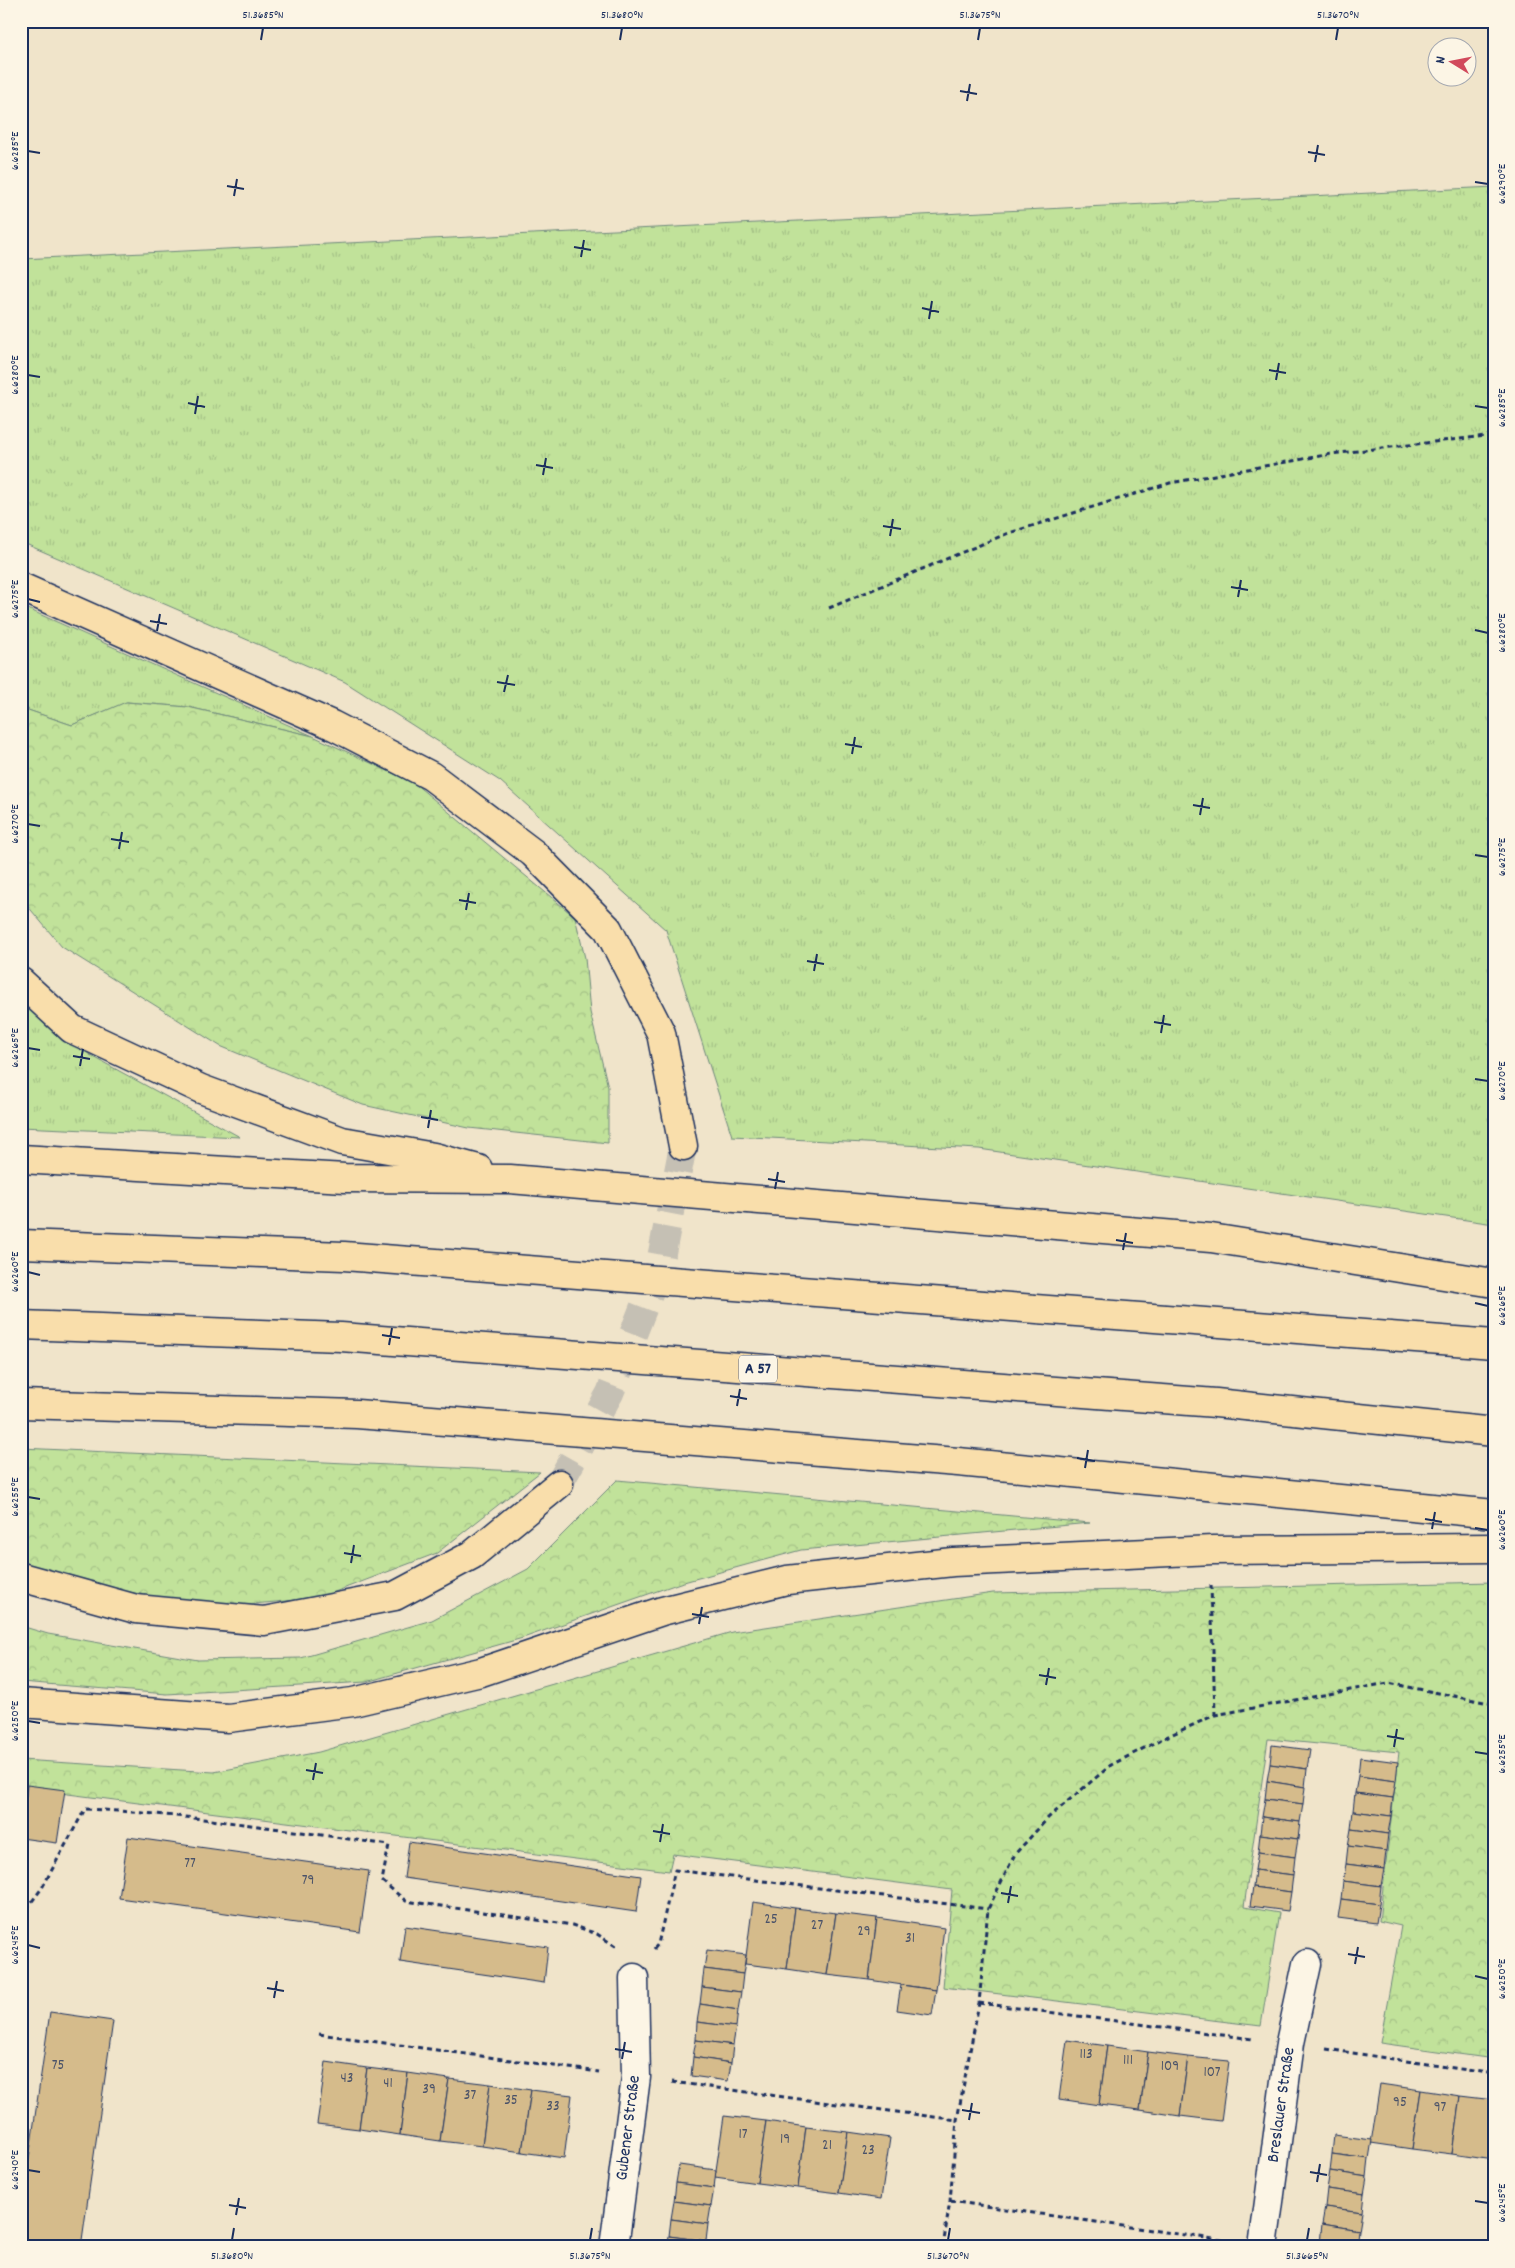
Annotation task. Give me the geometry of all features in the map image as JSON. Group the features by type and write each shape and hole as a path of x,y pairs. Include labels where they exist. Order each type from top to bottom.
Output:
{"highway":[{"path":"21,587 332,726 423,771 534,853 608,929 661,1033 682,1146"},
{"path":"21,982 72,1029 201,1090 342,1141 434,1157 510,1179"},
{"path":"21,1159 345,1178 510,1179 1211,1238 1494,1283"},
{"path":"21,1244 344,1256 1494,1344"},
{"name":"A 57","path":"21,1325 341,1337 1216,1403 1494,1432"},
{"path":"21,1404 357,1414 948,1461 1494,1514"},
{"path":"21,1577 136,1609 264,1621 395,1596 472,1554 559,1484"},
{"path":"21,1703 228,1718 353,1702 481,1672 662,1611 787,1580 953,1562 1212,1550 1494,1548"}],"street":[{"name":"Breslauer Straße","path":"1263,2247 1290,2043 1307,1964"},
{"name":"Gubener Straße","path":"614,2247 636,2077 634,1978"}],"path":[{"path":"829,608 1006,534 1170,483 1331,454 1494,435"},
{"path":"1210,1607 1215,1715"},
{"path":"943,2247 950,2201 957,2120 979,2003 988,1909 1015,1854 1056,1811 1111,1765 1215,1715 1388,1683 1494,1704"},
{"path":"21,1916 42,1888 85,1809 137,1812 389,1845 382,1881 406,1901 572,1925 597,1934 618,1948 627,1970 634,1978 658,1944 675,1870 988,1909"},
{"path":"979,2003 1290,2043 1494,2074"},
{"path":"319,2034 957,2120"},
{"path":"950,2201 1263,2247"}],"green space":[{"path":"1494,187 1494,1224 979,1149 732,1136 666,930 500,781 345,682 21,542 21,259"},
{"path":"21,606 313,736 188,707 127,702 72,725 28,710 21,698"},
{"path":"21,698 28,710 72,725 126,702 188,707 313,736 414,783 575,917 585,958 590,1012 608,1087 608,1143 469,1128 363,1105 220,1046 62,947 21,898"},
{"path":"21,1000 90,1055 240,1137 21,1127"},
{"path":"21,1448 540,1472 437,1553 319,1598 210,1608 113,1589 21,1563"},
{"path":"617,1480 1090,1523 801,1550 680,1583 523,1638 366,1682 167,1694 21,1682 21,1626 48,1634 198,1660 301,1658 432,1620 528,1569"},
{"path":"1494,1582 1494,2059 1380,2043 1401,1926 1379,1921 1399,1752 1268,1739 1244,1907 1279,1913 1261,2026 943,1987 952,1890 673,1854 669,1871 21,1788 21,1760 214,1772 319,1752 732,1632 993,1593"}],"building":[{"path":"1272,1745 1310,1750 1307,1769 1270,1764"},
{"path":"1360,1757 1398,1762 1396,1781 1358,1776"},
{"path":"1270,1764 1307,1769 1305,1787 1267,1781"},
{"path":"1358,1776 1396,1781 1393,1798 1355,1793"},
{"path":"1267,1781 1305,1787 1303,1804 1265,1799"},
{"path":"27,1785 65,1790 57,1843 21,1838"},
{"path":"1355,1793 1393,1798 1391,1816 1353,1811"},
{"path":"1265,1799 1303,1804 1300,1822 1262,1817"},
{"path":"1353,1811 1391,1816 1388,1834 1351,1829"},
{"path":"1262,1817 1300,1822 1298,1839 1260,1834"},
{"path":"1351,1829 1388,1834 1386,1851 1348,1846"},
{"path":"1260,1834 1298,1839 1295,1857 1258,1852"},
{"path":"128,1837 369,1871 360,1932 119,1898"},
{"path":"409,1842 641,1876 636,1912 404,1878"},
{"path":"1348,1846 1386,1851 1384,1869 1346,1864"},
{"path":"1258,1852 1295,1857 1293,1875 1255,1870"},
{"path":"1346,1864 1384,1869 1381,1886 1343,1881"},
{"path":"1255,1870 1293,1875 1291,1892 1253,1887"},
{"path":"1343,1881 1381,1886 1379,1904 1341,1899"},
{"path":"1253,1887 1291,1892 1288,1911 1250,1906"},
{"path":"1341,1899 1379,1904 1376,1923 1338,1918"},
{"path":"753,1902 795,1908 787,1969 745,1964"},
{"path":"795,1908 836,1913 827,1975 787,1969"},
{"path":"836,1913 877,1918 869,1980 827,1975"},
{"path":"877,1918 944,1928 936,1990 869,1980"},
{"path":"405,1926 548,1947 544,1983 400,1962"},
{"path":"707,1950 746,1955 743,1974 704,1969"},
{"path":"704,1969 743,1974 741,1992 702,1987"},
{"path":"901,1985 936,1990 932,2015 897,2010"},
{"path":"702,1987 741,1992 738,2010 700,2004"},
{"path":"700,2004 738,2010 736,2027 697,2022"},
{"path":"50,2012 113,2021 81,2247 21,2247 21,2214"},
{"path":"697,2022 736,2027 733,2045 696,2040"},
{"path":"696,2040 733,2045 731,2063 693,2057"},
{"path":"1067,2040 1107,2046 1099,2105 1059,2099"},
{"path":"1107,2046 1148,2052 1140,2110 1099,2105"},
{"path":"1148,2052 1188,2057 1180,2116 1140,2110"},
{"path":"693,2057 731,2063 728,2081 691,2076"},
{"path":"1188,2057 1229,2061 1221,2121 1180,2116"},
{"path":"326,2062 367,2068 359,2129 317,2124"},
{"path":"367,2068 408,2073 400,2135 359,2129"},
{"path":"408,2073 449,2079 440,2141 400,2135"},
{"path":"449,2079 490,2084 482,2146 440,2141"},
{"path":"490,2084 531,2090 522,2152 482,2146"},
{"path":"1380,2084 1421,2090 1412,2149 1371,2143"},
{"path":"531,2090 572,2095 564,2158 522,2152"},
{"path":"1421,2090 1460,2096 1452,2154 1412,2149"},
{"path":"1460,2096 1494,2100 1493,2160 1452,2154"},
{"path":"724,2116 766,2121 757,2183 715,2177"},
{"path":"766,2121 806,2127 798,2188 757,2183"},
{"path":"806,2127 848,2132 839,2193 798,2188"},
{"path":"848,2132 890,2138 881,2199 839,2193"},
{"path":"1334,2135 1372,2140 1369,2159 1332,2154"},
{"path":"1332,2154 1369,2159 1367,2177 1330,2171"},
{"path":"679,2165 716,2170 714,2188 676,2183"},
{"path":"1330,2171 1367,2177 1364,2194 1327,2189"},
{"path":"676,2183 714,2188 711,2206 674,2201"},
{"path":"1327,2189 1364,2194 1362,2212 1325,2207"},
{"path":"674,2201 711,2206 708,2224 671,2219"},
{"path":"1325,2207 1362,2212 1359,2230 1322,2224"},
{"path":"671,2219 708,2224 706,2241 669,2236"},
{"path":"1322,2224 1359,2230 1357,2247 1320,2243"},
{"path":"669,2236 706,2241 705,2247 667,2247"}],"tunnel":[{"path":"559,1484 610,1393 659,1268 683,1146"}]}
